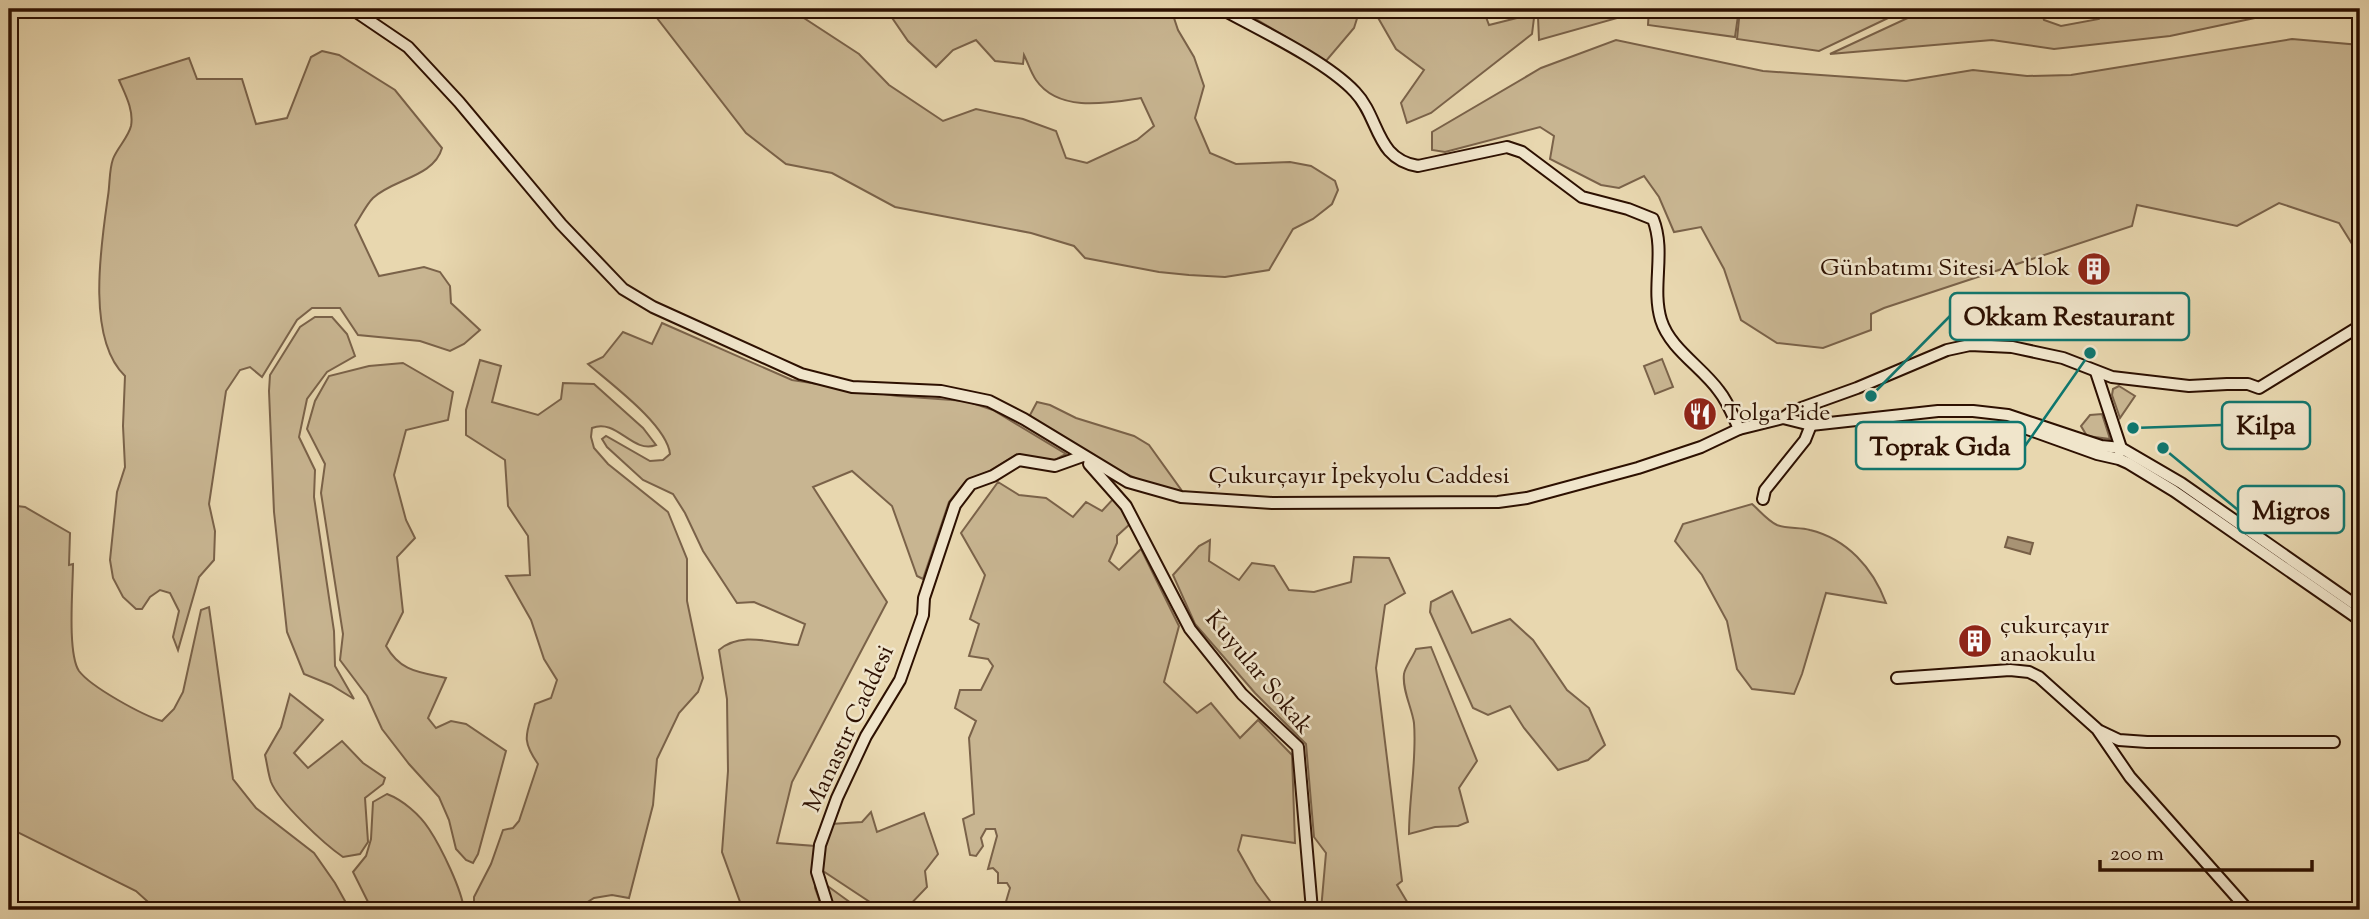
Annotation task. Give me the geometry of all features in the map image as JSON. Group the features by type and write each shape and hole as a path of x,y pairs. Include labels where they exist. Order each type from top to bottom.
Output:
{"street":[{"name":"Çukurçayır İpekyolu Caddesi","path":"352,9 408,47 459,102 561,224 623,289 653,307 801,374 852,387 941,391 989,401 1128,482 1181,497 1272,503 1498,502 1527,498 1638,468 1701,447 1739,429 1783,418 1811,425 1938,411 1973,411 2097,454 2120,453 2181,483 2360,608"},
{"path":"1222,9 1321,65 1355,92 1374,121 1383,144 1396,159 1405,164 1418,166 1507,147 1522,152 1582,197 1653,219 1659,235 1658,298 1661,319 1667,333 1720,391 1739,429"},
{"path":"1783,418 1793,411 1893,374 1947,350 1970,345 1993,345 2033,351 2063,358 2112,377 2189,386 2248,384 2259,388 2360,326"},
{"path":"2096,372 2120,453"},
{"path":"1763,499 1765,490 1805,440 1811,425"},
{"name":"Çukurçayır İpekyolu Caddesi","path":"2120,453 2360,620"},
{"name":"Kuyular Sokak","path":"1083,456 1126,506 1190,629 1242,694 1298,747 1311,910"},
{"name":"Manastır Caddesi","path":"829,910 817,872 820,845 837,798 866,736 900,680 923,615 924,598 955,505 971,484 993,476 1019,460 1055,466 1083,456"},
{"path":"1897,678 2010,670 2029,672 2039,677 2097,729 2130,777 2248,910"},
{"path":"2097,729 2119,740 2147,742 2334,742"}],"shaded area":[{"path":"650,9 790,9 859,54 889,85 943,121 976,109 1023,119 1056,131 1066,158 1087,163 1137,140 1154,126 1141,98 1099,103 1071,102 1057,97 1036,80 1024,55 1023,64 995,61 976,40 953,50 936,67 908,41 886,9 1001,9 1010,14 1024,16 1040,14 1039,9 1171,9 1178,30 1194,57 1204,86 1195,118 1210,153 1236,164 1290,162 1311,166 1335,181 1338,190 1332,204 1313,219 1293,229 1269,270 1225,277 1189,275 1085,258 1074,246 1031,233 895,207 832,173 786,164 746,133"},
{"path":"1239,9 1360,9 1354,28 1326,61"},
{"path":"1373,9 1425,9 1434,15 1447,9 1483,9 1489,25 1517,18 1516,9 1530,9 1534,18 1532,34 1431,113 1407,123 1401,103 1424,70 1396,49"},
{"path":"1535,9 1624,9 1628,15 1539,40"},
{"path":"1649,9 1739,9 1735,37 1648,25"},
{"path":"1740,9 1907,9 1819,51 1737,39"},
{"path":"1927,9 2041,9 2044,20 2061,26 2099,19 2102,9 2360,9 2360,16 2323,12 2269,15 2170,36 2054,49 1992,40 1830,54"},
{"path":"2292,39 2360,45 2360,248 2354,247 2339,223 2279,203 2237,226 2137,205 2132,226 1884,308 1871,314 1871,330 1823,348 1777,343 1741,320 1724,269 1701,227 1674,232 1659,197 1644,176 1619,188 1601,185 1550,159 1554,136 1540,127 1445,152 1432,150 1432,132 1541,68 1616,40 1763,71 1906,81 1973,70 2027,76 2071,75"},
{"path":"322,51 339,55 395,90 442,148 438,158 422,172 373,198 355,225 379,276 424,267 440,272 450,286 451,303 480,330 464,344 450,351 420,341 358,335 340,308 312,308 297,320 262,377 250,367 240,370 226,391 209,504 215,531 214,560 199,577 178,650 173,637 179,611 170,593 160,590 150,597 142,609 136,609 123,597 113,578 110,560 117,492 125,467 125,376 113,360 105,339 99,290 111,168 115,155 130,130 132,120 119,80 189,58 197,79 242,79 256,124 287,118 311,57"},
{"path":"315,317 332,317 347,334 355,356 327,372 307,399 299,437 315,470 314,497 334,631 335,666 354,699 331,685 304,674 287,632 274,512 270,375 300,327"},
{"path":"662,323 792,380 897,396 966,401 993,410 1066,454 1053,461 1016,455 990,471 966,481 949,502 923,579 917,576 892,506 852,471 813,487 887,602 792,782 777,843 815,846 815,888 823,910 743,910 722,852 728,771 727,699 719,650 728,644 747,640 798,645 805,624 754,602 737,603 703,551 673,494 643,480 607,447 602,439 606,436 650,461 663,460 670,454 667,443 649,418 588,364 603,357 623,332 652,344"},
{"path":"1662,359 1673,387 1655,394 1644,366"},
{"path":"480,360 501,366 492,402 538,415 561,399 563,383 594,384 643,428 656,445 639,445 609,428 592,428 594,448 608,464 668,512 687,559 687,601 703,678 698,692 679,713 657,759 653,805 629,898 612,895 594,898 575,910 474,910 474,897 491,864 503,830 513,828 519,821 538,764 527,742 535,704 551,698 557,680 544,659 531,620 506,576 530,575 528,536 508,506 505,460 466,435 466,410"},
{"path":"403,363 453,392 448,420 406,430 394,475 406,520 415,538 397,557 403,612 386,646 404,666 446,678 428,718 436,728 451,721 466,724 506,751 478,854 473,863 466,860 456,849 449,820 439,797 382,729 367,696 340,660 343,634 321,493 325,464 307,429 315,401 329,376 369,366"},
{"path":"2119,386 2135,396 2120,418 2112,395 2113,389"},
{"path":"1037,402 1050,405 1076,418 1134,436 1149,445 1182,491 1180,493 1160,488 1122,472 1033,421 1030,415"},
{"path":"2102,414 2110,439 2087,436 2081,426 2090,415"},
{"path":"998,482 1019,495 1046,498 1073,517 1086,502 1102,511 1114,498 1131,523 1117,536 1117,543 1109,561 1119,570 1141,549 1179,626 1164,682 1197,713 1211,703 1240,738 1258,720 1292,755 1295,843 1242,835 1238,850 1274,910 1016,910 1005,905 1010,888 1007,883 998,883 998,873 993,868 988,869 997,836 995,829 986,829 981,838 983,846 976,856 970,855 963,819 974,814 969,738 976,721 955,708 960,690 981,690 993,666 988,659 969,656 979,624 970,619 985,575 961,533"},
{"path":"1752,504 1777,525 1823,534 1847,548 1874,578 1886,603 1826,593 1794,694 1752,689 1737,669 1727,621 1702,575 1675,541 1683,524"},
{"path":"9,505 25,507 70,533 69,565 73,564 72,635 75,662 85,677 130,707 162,721 174,709 183,692 201,610 209,607 233,779 256,808 314,853 350,910 157,910 136,891 9,828"},
{"path":"2008,537 2033,543 2030,554 2005,547"},
{"path":"1210,540 1209,561 1239,580 1252,563 1274,566 1289,590 1314,592 1351,582 1354,557 1389,558 1405,593 1385,605 1376,668 1402,881 1397,885 1412,910 1321,910 1326,853 1314,837 1306,744 1255,693 1195,624 1173,575 1199,546"},
{"path":"1452,591 1472,633 1510,619 1533,640 1567,690 1589,708 1605,745 1588,760 1558,770 1510,706 1488,715 1473,708 1430,612 1431,602"},
{"path":"1431,647 1477,761 1459,788 1468,822 1409,834 1415,737 1404,674 1416,649"},
{"path":"290,694 323,720 294,753 308,768 342,741 363,763 385,778 383,784 365,798 368,842 360,854 343,857 335,851 292,811 271,782 265,755 281,727"},
{"path":"387,794 411,809 429,829 450,869 464,910 372,910 353,872 366,856 371,839 373,802"},
{"path":"871,812 877,832 924,813 938,854 925,871 927,887 905,910 882,910 820,869 823,847 831,824 862,822"},
{"path":"822,882 851,903 847,910 834,910"}],"place":[{"name":"Günbatımı Sitesi A blok","path":"2094,269"},
{"name":"Toprak Gıda","path":"2090,353"},
{"name":"Okkam Restaurant","path":"1871,396"},
{"name":"Tolga Pide","path":"1700,414"},
{"name":"Kilpa","path":"2133,428"},
{"name":"Migros","path":"2163,448"},
{"name":"çukurçayır anaokulu","path":"1975,641"}]}
